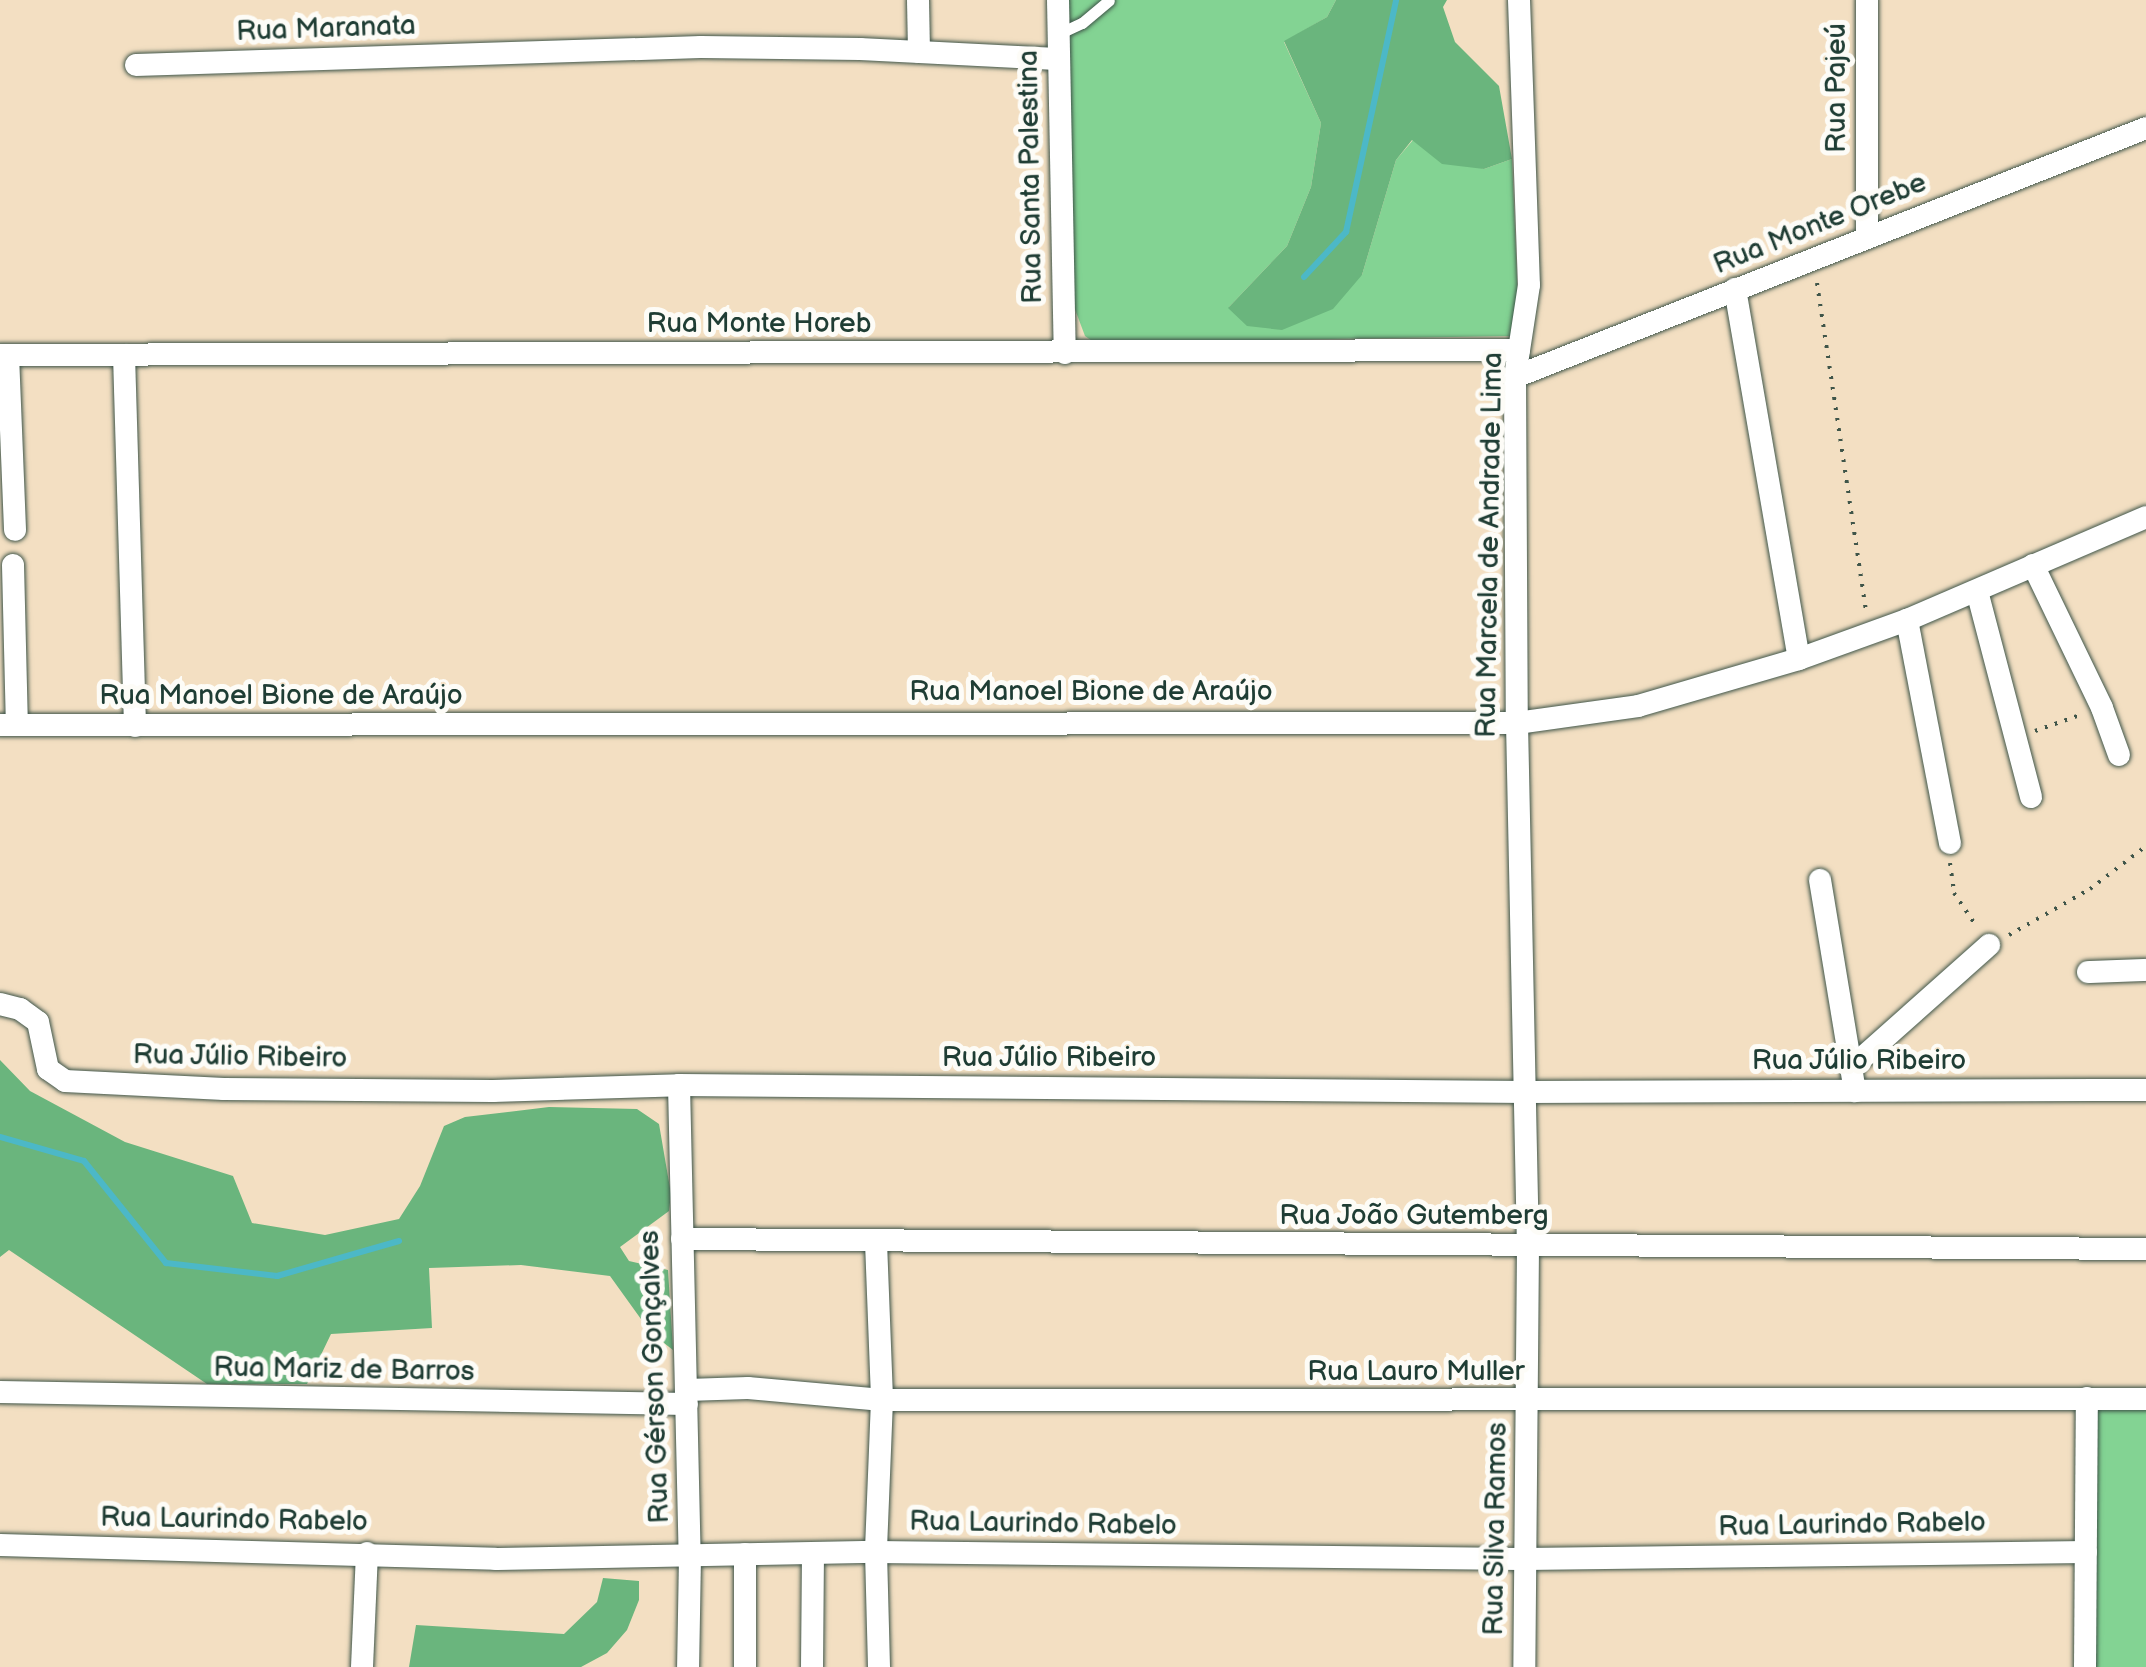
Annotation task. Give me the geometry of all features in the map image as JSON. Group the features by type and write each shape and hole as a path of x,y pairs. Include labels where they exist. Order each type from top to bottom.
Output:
{"street":[{"path":"918,0 919,52"},
{"name":"Rua Santa Palestina","path":"1058,0 1065,353"},
{"name":"Rua Marcela de Andrade Lima","path":"1519,0 1528,286 1516,377 1516,723 1527,1092"},
{"name":"Rua Pajeú","path":"1867,237 1868,0"},
{"name":"Rua Maranata","path":"136,65 701,48 1057,59"},
{"name":"Rua Monte Orebe","path":"1516,377 2146,128"},
{"path":"1735,290 1799,659"},
{"name":"Rua Monte Horeb","path":"4,356 1519,350"},
{"path":"124,355 135,726"},
{"path":"4,356 14,530"},
{"name":"Rua Manoel Bione de Araújo","path":"8,725 1516,723 1638,706 1799,659 1978,591 2146,516"},
{"path":"8,725 13,565"},
{"path":"2034,565 2102,708 2119,754"},
{"path":"1978,591 2031,798"},
{"path":"1907,620 1950,843"},
{"path":"1820,880 1853,1080"},
{"path":"1853,1080 1989,945"},
{"path":"2088,972 2146,970"},
{"name":"Rua Júlio Ribeiro","path":"0,1004 20,1008 38,1022 48,1069 65,1081 374,1090 679,1086 1527,1092 1853,1080 2146,1090"},
{"name":"Rua Gérson Gonçalves","path":"679,1086 690,1557 688,1667"},
{"name":"Rua Silva Ramos","path":"1524,1667 1527,1092"},
{"name":"Rua João Gutemberg","path":"682,1240 2146,1249"},
{"path":"876,1242 882,1400 876,1552 880,1667"},
{"name":"Rua Lauro Muller","path":"687,1397 748,1388 882,1400 1527,1403 2146,1398"},
{"name":"Rua Mariz de Barros","path":"0,1392 687,1397"},
{"path":"2085,1667 2088,1398"},
{"name":"Rua Laurindo Rabelo","path":"0,1545 496,1558 813,1556 876,1552 1526,1559 2086,1552"},
{"path":"362,1667 367,1554"},
{"path":"744,1667 745,1554"},
{"path":"812,1667 813,1556"}],"lane":[{"path":"1058,34 1082,23 1108,0"}],"path":[{"path":"1813,258 1870,634"},
{"path":"2016,738 2102,708"},
{"path":"1950,843 1954,894 1989,945 2090,888 2146,846"}],"green space":[{"path":"1069,0 1336,0 1327,17 1284,42 1321,123 1311,187 1287,246 1229,307 1362,275 1396,160 1413,140 1484,169 1512,159 1518,302 1512,336 1095,343 1085,336 1073,304"},
{"path":"1336,0 1447,0 1443,7 1455,42 1499,86 1512,159 1484,169 1442,164 1412,140 1396,160 1362,275 1333,309 1282,330 1247,326 1228,308 1287,246 1311,187 1321,123 1284,41 1327,17"},
{"path":"0,1060 30,1091 125,1142 233,1176 252,1223 325,1235 399,1219 420,1186 444,1126 465,1117 549,1107 637,1109 659,1124 671,1194 669,1211 620,1247 629,1261 668,1270 673,1350 651,1333 610,1276 521,1265 429,1268 432,1328 331,1334 307,1384 207,1384 9,1250 0,1257"},
{"path":"2087,1398 2146,1399 2146,1667 2085,1667"},
{"path":"603,1578 639,1581 639,1600 627,1630 607,1653 581,1667 409,1667 416,1625 564,1634 597,1602"}],"waterway":[{"path":"1304,277 1346,232 1396,0"},
{"path":"0,1137 84,1161 166,1263 277,1276 399,1241"}]}
